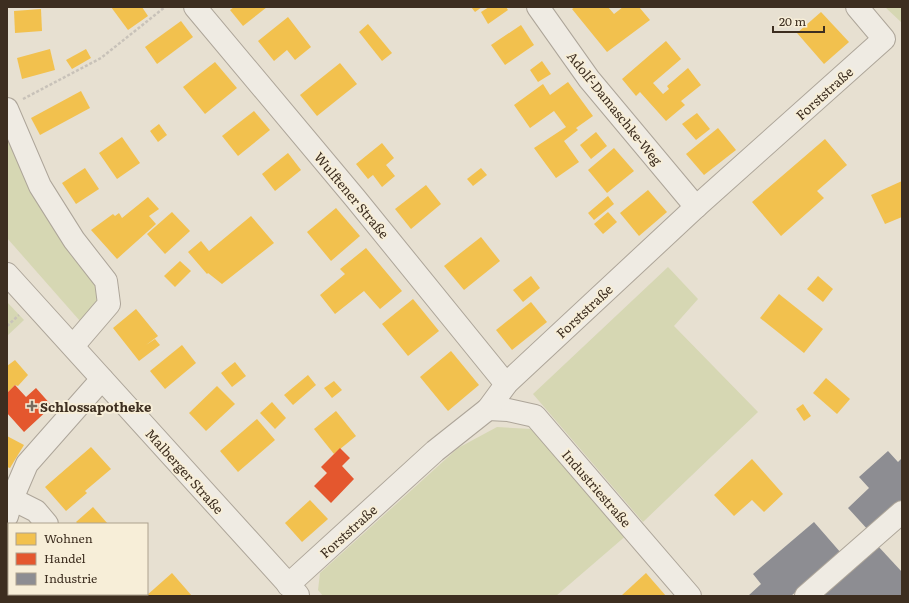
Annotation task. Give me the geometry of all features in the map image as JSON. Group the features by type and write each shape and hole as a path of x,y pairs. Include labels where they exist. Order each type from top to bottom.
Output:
{"street":[{"name":"Wulftener Straße","path":"196,7 355,198 506,384"},
{"name":"Adolf-Damaschke-Weg","path":"538,7 589,79 696,207"},
{"name":"Forststraße","path":"293,591 435,452 488,409 506,384 696,207 884,39 856,7"},
{"path":"14,104 40,186 74,240 106,281 109,304 73,346"},
{"name":"Malberger Straße","path":"7,274 293,591"},
{"path":"46,523 36,511 10,507 27,464 102,379"},
{"name":"Industriestraße","path":"488,409 508,410 535,416 690,596"},
{"path":"806,596 902,512"}],"path":[{"path":"14,104 101,58 165,7"}],"green space":[{"path":"885,7 902,7 902,23"},
{"path":"7,132 98,285 99,301 80,321 7,238"},
{"path":"668,267 698,299 674,326 758,412 643,522 533,394"},
{"path":"7,302 24,320 7,336"},
{"path":"497,427 532,429 628,534 556,596 323,596 318,590 320,573 458,448"}],"building: Wohnen":[{"path":"111,7 142,7 148,16 128,30"},
{"path":"234,7 267,7 243,26 230,10"},
{"path":"471,7 482,7 475,12"},
{"path":"489,7 506,7 508,10 488,24 481,12"},
{"path":"575,7 608,7 614,14 623,7 639,7 650,20 607,52 572,9"},
{"path":"41,9 42,31 15,33 14,11"},
{"path":"821,12 849,42 824,64 797,33"},
{"path":"288,17 311,47 295,60 287,50 274,61 258,41"},
{"path":"181,21 193,37 157,64 145,47"},
{"path":"368,24 392,53 382,61 359,32"},
{"path":"521,25 534,45 505,65 491,45"},
{"path":"666,41 681,59 653,83 663,94 669,89 667,86 688,68 701,85 681,101 685,105 666,121 640,92 636,96 622,79"},
{"path":"50,49 55,70 22,79 17,58"},
{"path":"86,49 91,58 72,69 66,60"},
{"path":"542,61 551,74 538,82 530,70"},
{"path":"215,62 237,88 205,114 183,87"},
{"path":"340,63 357,84 317,116 300,95"},
{"path":"568,82 593,116 576,128 578,130 564,141 579,162 556,178 534,148 566,127 554,111 530,128 514,105 543,84 550,95"},
{"path":"81,91 90,108 40,135 31,118"},
{"path":"254,111 270,130 238,156 222,136"},
{"path":"697,113 710,129 696,140 682,124"},
{"path":"159,124 167,135 158,142 150,131"},
{"path":"718,128 736,150 704,175 686,154"},
{"path":"596,132 607,146 591,159 580,145"},
{"path":"122,137 140,163 117,179 99,153"},
{"path":"825,139 847,165 817,191 824,198 781,236 752,202"},
{"path":"382,143 394,158 386,165 395,176 382,187 373,175 368,179 356,164"},
{"path":"614,148 634,171 607,193 588,170"},
{"path":"288,153 301,170 275,191 262,174"},
{"path":"85,168 99,189 76,204 62,183"},
{"path":"481,168 487,175 473,186 467,179"},
{"path":"902,181 902,217 885,224 871,195"},
{"path":"426,185 441,204 411,229 395,209"},
{"path":"648,190 667,212 639,236 620,213"},
{"path":"608,196 614,204 594,220 588,213"},
{"path":"148,197 159,209 149,216 156,224 117,259 91,230 113,214 115,216 119,213 122,218"},
{"path":"336,208 360,236 331,261 307,232"},
{"path":"172,212 190,231 165,254 147,234"},
{"path":"608,212 617,222 603,234 594,224"},
{"path":"251,216 274,243 222,284 208,273 207,274 188,252 201,241 209,251"},
{"path":"481,237 500,261 464,290 444,266"},
{"path":"366,248 402,291 380,309 364,291 335,314 320,295 345,274 340,269"},
{"path":"180,261 191,271 175,287 164,276"},
{"path":"531,276 540,288 523,302 513,290"},
{"path":"818,276 833,289 823,302 807,289"},
{"path":"779,294 823,329 804,353 760,318"},
{"path":"413,299 439,331 408,356 382,324"},
{"path":"531,302 547,322 512,350 496,330"},
{"path":"136,309 158,336 146,345 155,339 160,345 139,361 113,328"},
{"path":"182,345 196,363 165,389 150,371"},
{"path":"451,351 479,385 448,411 420,377"},
{"path":"15,360 28,375 18,386 15,385 7,393 7,366"},
{"path":"235,362 246,376 232,387 221,373"},
{"path":"308,375 316,385 293,405 284,395"},
{"path":"826,378 850,399 837,414 813,393"},
{"path":"334,381 342,390 332,398 324,388"},
{"path":"217,386 235,404 206,431 189,413"},
{"path":"272,402 286,418 275,429 260,413"},
{"path":"803,404 811,416 804,421 796,409"},
{"path":"336,411 356,436 334,454 314,429"},
{"path":"257,419 275,440 238,472 220,451"},
{"path":"7,436 24,445 10,468 7,467"},
{"path":"91,447 111,469 85,491 87,493 66,511 45,487"},
{"path":"752,459 783,494 764,512 752,500 734,516 714,495"},
{"path":"310,500 328,519 302,542 285,523"},
{"path":"93,507 107,523 77,523 76,522"},
{"path":"172,573 192,596 146,596"},
{"path":"646,573 666,596 621,596"},
{"path":"85,595 86,596 69,596"}],"building: Handel":[{"path":"15,385 26,397 36,388 52,406 24,432 7,413 7,393"},
{"path":"340,448 350,458 342,466 354,479 331,503 314,486 327,473 321,467"}],"building: Industrie":[{"path":"888,451 898,462 902,458 902,502 869,531 848,508 869,488 859,477"},
{"path":"814,522 841,553 791,596 748,596 761,584 753,574"},
{"path":"877,545 902,572 902,596 821,596"}],"place":[{"name":"Schlossapotheke","path":"32,406"}]}
